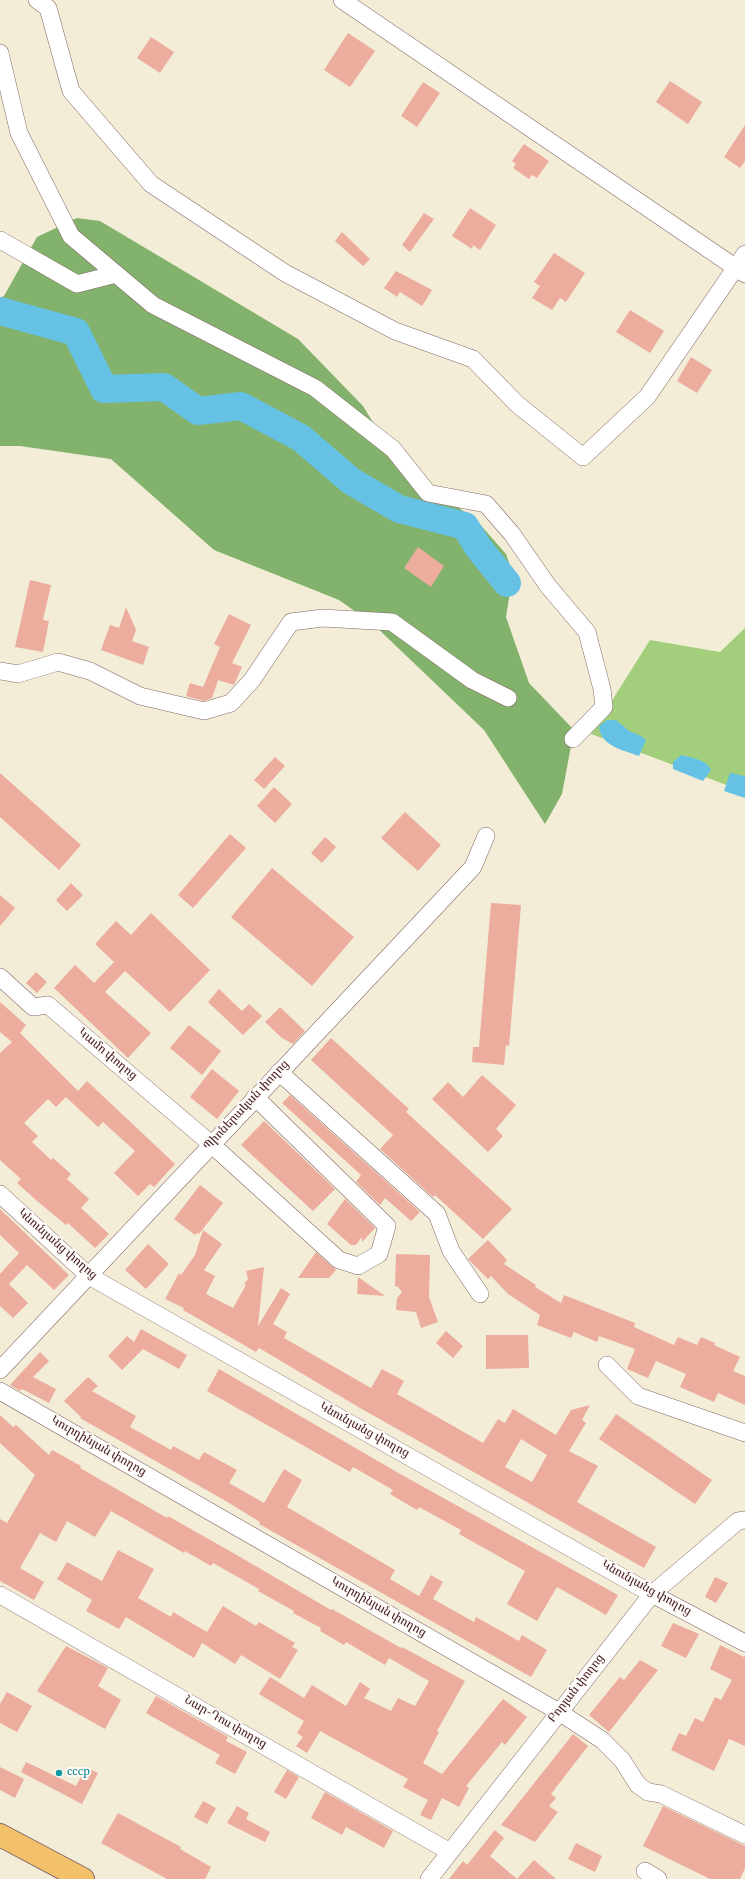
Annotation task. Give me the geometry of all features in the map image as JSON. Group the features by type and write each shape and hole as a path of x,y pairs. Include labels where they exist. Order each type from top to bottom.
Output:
{"main road":[{"path":"0,1836 84,1879"}],"street":[{"path":"37,0 48,8 71,91 151,184 285,273 395,331 473,359 517,404 583,457 647,397 740,272 745,254"},
{"path":"342,0 740,272"},
{"path":"0,53 19,133 71,236 153,305 316,388 393,449 428,493 486,504 512,534 548,586 587,632 602,689 604,707 573,739"},
{"path":"0,240 77,284 116,274"},
{"path":"0,671 18,674 58,662 90,671 140,696 204,711 231,703 252,680 291,622 323,618 392,622 472,680 508,698"},
{"name":"Պիոներական փողոց","path":"0,1370 255,1097 473,867 486,836"},
{"name":"Կամո փողոց","path":"0,977 33,1007 48,1005 211,1144 339,1260 358,1266 379,1254 387,1226 255,1097"},
{"path":"279,1072 437,1214 451,1251 480,1294"},
{"name":"Կնունյանց փողոց","path":"0,1194 89,1276 652,1594 745,1643"},
{"path":"607,1365 638,1396 745,1433"},
{"name":"Կուրղինյան փողոց","path":"0,1391 559,1712 602,1740 622,1760 638,1785 648,1792 661,1794 745,1835"},
{"name":"Բորյան փողոց","path":"429,1879 652,1594 738,1521 745,1520"},
{"name":"Նար-Դոս փողոց","path":"0,1595 450,1852"}],"green space":[{"path":"77,218 100,221 298,339 363,406 398,463 477,521 506,554 513,574 506,617 529,683 574,730 562,794 545,824 484,730 373,624 339,600 214,550 111,459 20,446 0,446 0,298 4,296 37,237"},
{"path":"745,628 745,792 591,734 650,640 720,652"}],"water":[{"path":"607,720 616,720 629,731 646,740 639,756 613,746 603,738 600,733 599,726"},
{"path":"681,755 702,761 709,766 711,770 703,781 673,769 673,762"},
{"path":"730,773 745,776 745,798 724,791"}],"building":[{"path":"348,33 375,51 350,87 324,70"},
{"path":"151,37 174,52 160,73 137,58"},
{"path":"670,81 702,102 688,124 656,102"},
{"path":"423,82 440,93 417,127 401,116"},
{"path":"745,125 745,161 740,168 724,157"},
{"path":"524,144 549,161 537,178 532,175 529,179 513,168 516,164 512,161"},
{"path":"470,208 496,225 480,250 473,245 472,249 452,236"},
{"path":"424,213 434,219 410,252 402,245"},
{"path":"342,232 370,259 363,266 335,241"},
{"path":"554,253 585,273 566,302 560,298 552,310 532,298 540,286 534,282"},
{"path":"396,271 432,290 422,306 400,292 397,297 384,288"},
{"path":"630,310 664,331 650,353 616,332"},
{"path":"691,357 712,370 697,393 677,381"},
{"path":"418,547 444,566 431,587 404,568"},
{"path":"30,580 51,585 43,620 49,621 43,652 15,647"},
{"path":"126,607 136,630 132,641 149,647 143,665 101,650 110,625 119,628"},
{"path":"229,614 251,625 232,663 242,667 234,685 218,680 212,698 204,701 186,696 190,683 203,687 220,647 214,644"},
{"path":"275,757 285,766 264,789 254,780"},
{"path":"0,773 81,845 59,870 0,817"},
{"path":"274,787 292,804 275,823 257,806"},
{"path":"405,812 441,845 418,871 381,838"},
{"path":"230,834 246,848 193,908 178,895"},
{"path":"325,837 336,847 322,863 311,853"},
{"path":"272,868 354,937 312,986 231,917"},
{"path":"71,883 83,895 67,911 56,900"},
{"path":"0,895 15,908 0,926"},
{"path":"491,903 521,905 509,1046 506,1045 504,1065 472,1062 473,1047 479,1047"},
{"path":"151,913 210,970 170,1012 125,971 105,992 151,1033 128,1058 54,988 75,965 94,983 114,962 95,944 116,921 131,935"},
{"path":"36,972 47,982 37,993 26,983"},
{"path":"219,989 242,1011 249,1004 262,1016 243,1035 208,1002"},
{"path":"0,1002 26,1025 20,1033 78,1091 87,1081 175,1164 154,1187 150,1184 138,1196 114,1173 135,1151 103,1122 98,1127 66,1097 56,1107 48,1099 24,1123 38,1136 32,1142 51,1160 53,1158 71,1174 67,1179 89,1199 81,1208 109,1234 95,1248 68,1223 66,1225 17,1183 21,1179 0,1160 0,1053 12,1042 0,1032"},
{"path":"280,1007 305,1031 293,1044 282,1038 265,1022"},
{"path":"189,1025 221,1051 202,1075 170,1048"},
{"path":"331,1038 409,1109 406,1112 512,1209 483,1239 435,1195 433,1197 380,1149 393,1135 311,1060"},
{"path":"212,1069 239,1091 217,1119 190,1097"},
{"path":"482,1075 516,1105 496,1129 503,1136 488,1152 432,1099 448,1082 463,1097"},
{"path":"290,1095 420,1212 411,1221 385,1198 380,1205 356,1182 361,1175 282,1103"},
{"path":"264,1121 335,1189 313,1211 241,1145"},
{"path":"200,1185 223,1203 199,1234 197,1233 195,1235 174,1219"},
{"path":"345,1199 375,1228 362,1242 362,1237 356,1245 351,1245 327,1224"},
{"path":"0,1209 69,1275 54,1290 27,1265 9,1284 28,1303 13,1318 0,1306 0,1274 19,1253 0,1235"},
{"path":"203,1230 222,1244 204,1270 215,1276 206,1294 233,1308 246,1285 244,1284 248,1279 246,1271 264,1267 258,1326 281,1288 290,1294 273,1324 287,1332 284,1338 371,1388 382,1369 404,1381 397,1394 483,1443 498,1419 505,1423 513,1409 556,1435 571,1410 590,1405 582,1420 586,1423 569,1451 598,1466 577,1502 656,1547 644,1568 360,1408 259,1348 256,1352 183,1310 184,1308 165,1299 179,1273 181,1275 195,1255","holes":["521,1439 547,1455 532,1482 505,1467"]},
{"path":"488,1240 507,1260 504,1264 536,1285 535,1287 561,1303 564,1295 635,1323 634,1327 674,1345 678,1337 697,1345 701,1337 740,1357 733,1371 745,1376 745,1405 718,1393 714,1402 680,1387 686,1374 656,1361 648,1378 627,1369 635,1349 599,1336 597,1342 574,1332 571,1338 537,1325 540,1315 508,1294 491,1276 488,1279 468,1259"},
{"path":"148,1244 169,1264 146,1289 125,1270"},
{"path":"316,1252 336,1270 329,1278 298,1278"},
{"path":"396,1254 430,1255 429,1297 438,1322 421,1328 416,1312 396,1310 397,1298 402,1292 395,1286"},
{"path":"358,1277 385,1296 357,1294"},
{"path":"141,1329 187,1355 179,1369 143,1349 122,1370 108,1356 127,1336 134,1342"},
{"path":"446,1331 463,1346 453,1358 436,1343"},
{"path":"486,1335 528,1335 529,1368 486,1369"},
{"path":"40,1352 49,1361 33,1377 56,1389 49,1403 22,1389 20,1391 10,1385"},
{"path":"219,1369 402,1475 618,1595 606,1615 557,1587 537,1621 507,1604 525,1571 459,1534 461,1530 419,1507 417,1510 390,1494 393,1490 353,1467 350,1472 207,1391"},
{"path":"88,1377 98,1386 92,1391 136,1416 130,1427 171,1450 173,1446 199,1460 204,1452 237,1470 229,1483 264,1503 284,1469 302,1480 287,1507 395,1570 390,1579 419,1596 431,1575 443,1582 433,1599 474,1622 476,1617 519,1641 522,1635 547,1650 531,1677 259,1524 260,1522 224,1500 80,1418 81,1417 64,1401"},
{"path":"616,1414 712,1480 695,1504 599,1439"},
{"path":"0,1415 13,1427 16,1425 49,1455 52,1450 81,1466 80,1468 167,1518 168,1516 331,1610 332,1609 401,1648 402,1647 465,1681 437,1731 439,1732 423,1763 442,1774 503,1699 527,1717 505,1745 502,1742 466,1786 469,1788 459,1807 442,1798 431,1820 420,1815 428,1800 403,1787 408,1779 320,1731 307,1753 296,1746 303,1737 297,1733 304,1721 259,1694 270,1677 304,1698 312,1685 346,1706 360,1682 370,1689 364,1698 391,1711 398,1698 415,1706 429,1681 389,1658 385,1665 346,1642 344,1645 320,1631 321,1628 293,1613 294,1611 258,1591 259,1589 213,1563 211,1566 185,1551 184,1553 111,1511 95,1537 67,1521 56,1542 40,1533 20,1568 44,1582 34,1600 0,1581 0,1519 7,1523 35,1475 0,1443"},
{"path":"118,1550 154,1569 138,1598 171,1617 173,1612 207,1632 223,1606 256,1626 259,1622 295,1643 292,1647 298,1650 280,1679 241,1655 235,1664 202,1643 194,1658 126,1617 119,1629 86,1611 92,1600 57,1579 67,1562 102,1581"},
{"path":"715,1577 728,1583 716,1603 705,1597"},
{"path":"673,1623 699,1634 686,1658 661,1646"},
{"path":"720,1645 744,1657 745,1655 745,1746 729,1739 714,1771 671,1750 679,1733 686,1736 695,1718 703,1722 715,1697 721,1700 732,1680 710,1669"},
{"path":"66,1646 108,1668 98,1686 121,1700 105,1729 37,1691"},
{"path":"640,1660 658,1670 609,1732 589,1715 620,1677 624,1680"},
{"path":"7,1692 32,1706 17,1732 0,1723 0,1704"},
{"path":"156,1696 228,1737 226,1741 247,1752 235,1774 215,1763 220,1755 146,1713"},
{"path":"573,1734 588,1746 551,1794 556,1798 549,1806 558,1812 535,1842 501,1825"},
{"path":"26,1762 76,1786 86,1767 98,1773 82,1804 21,1772"},
{"path":"0,1767 24,1779 15,1798 0,1790"},
{"path":"287,1770 299,1777 286,1799 274,1792"},
{"path":"325,1792 393,1831 384,1848 346,1827 342,1835 311,1818"},
{"path":"203,1801 216,1808 207,1824 194,1817"},
{"path":"237,1806 249,1813 246,1819 270,1832 265,1842 227,1823"},
{"path":"663,1806 745,1846 745,1868 740,1879 710,1879 643,1846"},
{"path":"118,1813 181,1847 180,1849 211,1867 205,1879 167,1879 101,1843"},
{"path":"495,1830 504,1838 490,1856 517,1879 449,1879 463,1861 467,1865"},
{"path":"576,1843 602,1856 595,1872 568,1859"},
{"path":"534,1860 556,1879 517,1879"}],"waterway":[{"path":"0,311 76,332 104,389 164,387 198,411 241,406 301,438 351,481 399,509 465,526 478,547 507,583"}],"place":[{"name":"ссср","path":"59,1773"}]}
